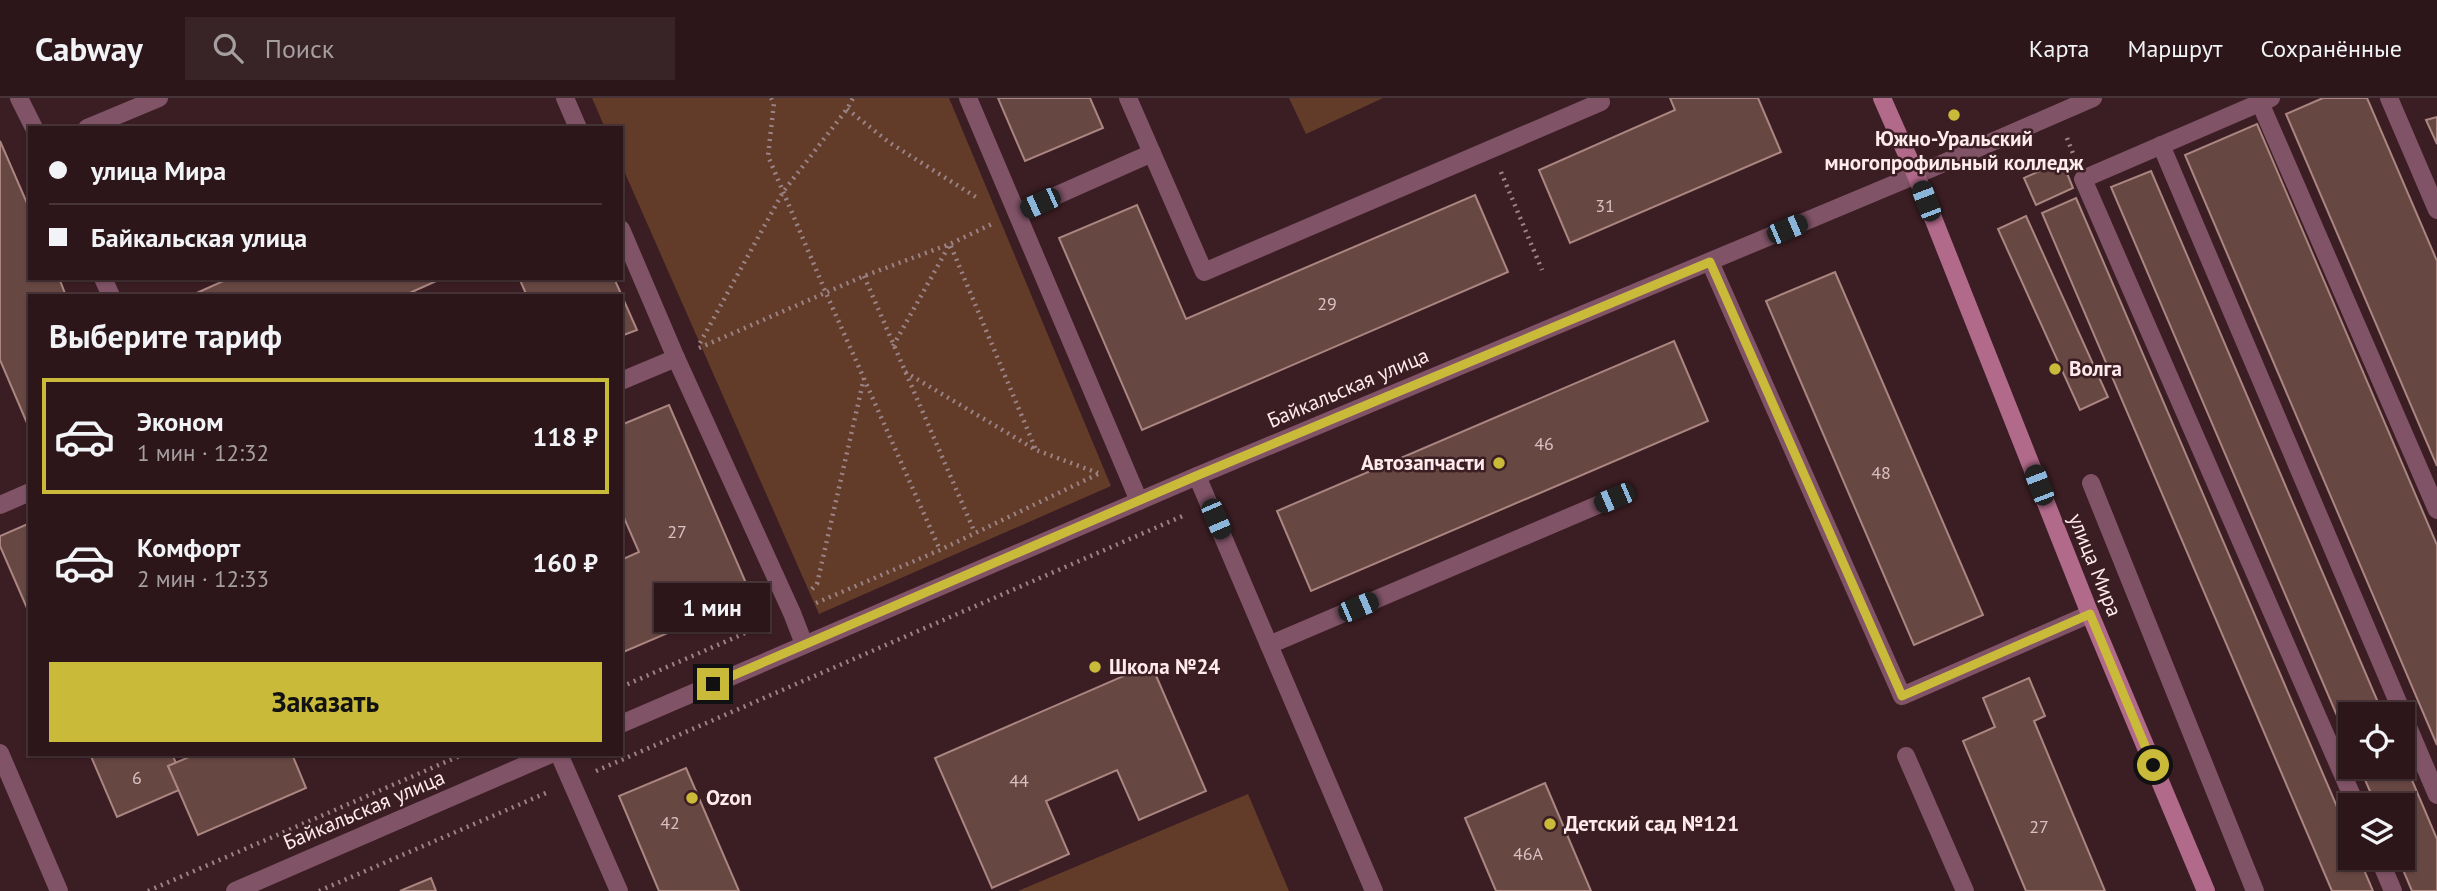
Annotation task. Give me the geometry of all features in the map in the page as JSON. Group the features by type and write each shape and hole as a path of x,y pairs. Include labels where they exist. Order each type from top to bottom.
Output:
{"main road":[{"name":"улица Мира","path":"1882,98 1916,175 2090,614 2206,891"}],"street":[{"path":"19,98 33,126"},
{"path":"92,126 159,98"},
{"path":"565,98 577,126"},
{"path":"968,98 1012,215 1139,501"},
{"path":"1128,98 1204,272 1601,102 1599,98"},
{"name":"Байкальская улица","path":"623,723 1196,476 1710,262 2093,98"},
{"path":"2389,98 2437,210"},
{"path":"2351,793 2083,179 2263,100 2437,510"},
{"path":"2161,145 2398,702"},
{"path":"1012,215 1152,153"},
{"path":"623,234 804,644"},
{"path":"1710,262 1902,696 2090,614"},
{"path":"623,380 676,358"},
{"path":"1196,476 1374,891"},
{"path":"2091,483 2255,891"},
{"path":"0,505 28,493"},
{"path":"1269,645 1614,498"},
{"path":"2415,743 2437,795"},
{"path":"0,753 59,891"},
{"name":"Байкальская улица","path":"234,891 546,756"},
{"path":"560,756 619,891"},
{"path":"1906,756 1965,891"},
{"path":"2384,870 2393,891"}],"path":[{"path":"771,98 774,103 768,156 825,293 865,377 940,550"},
{"path":"853,98 783,192 698,348 864,276 950,244 1012,215"},
{"path":"847,109 890,143 1012,215"},
{"path":"2057,114 2083,179"},
{"path":"1491,148 1542,270"},
{"path":"893,346 950,244"},
{"path":"950,244 1036,450"},
{"path":"864,276 975,533"},
{"path":"623,686 940,550 1099,474 1036,450 904,372"},
{"path":"792,613 817,583 865,377"},
{"path":"319,891 1209,505"},
{"path":"148,891 459,756"}],"shaded area":[{"path":"592,98 949,98 1111,486 819,614 623,169 623,126 604,126"},
{"path":"1289,98 1383,98 1306,134"},
{"path":"1248,794 1289,891 1018,891"}],"building":[{"path":"998,98 1090,98 1103,128 1025,161"},
{"path":"1670,98 1758,98 1781,152 1570,243 1539,170 1675,110"},
{"path":"2323,98 2367,98 2437,261 2437,466 2286,114"},
{"path":"2437,117 2437,144 2426,120"},
{"path":"2257,124 2437,545 2437,745 2185,155"},
{"path":"0,141 28,205 28,280 60,280 65,294 28,294 28,425 0,360"},
{"path":"2062,161 2073,188 2036,205 2024,178"},
{"path":"2151,171 2378,702 2338,702 2338,718 2111,187"},
{"path":"1475,195 1508,272 1142,430 1059,238 1137,205 1186,319"},
{"path":"2076,198 2338,809 2338,870 2364,870 2373,891 2332,891 2042,213"},
{"path":"2026,216 2108,397 2080,410 1998,229"},
{"path":"1835,272 1983,615 1914,645 1766,301"},
{"path":"226,280 439,280 407,294 194,294"},
{"path":"520,280 615,280 621,294 526,294"},
{"path":"623,298 637,330 623,335"},
{"path":"1674,341 1708,421 1311,591 1277,511"},
{"path":"669,405 752,597 623,652 623,559 639,552 623,516 623,424"},
{"path":"28,524 28,610 0,546 0,536"},
{"path":"1151,664 1206,791 1139,820 1117,770 1046,801 1069,854 992,888 935,758"},
{"path":"2029,678 2045,716 2034,721 2105,891 2026,891 1963,741 1995,727 1983,698"},
{"path":"91,756 173,756 176,763 168,766 179,790 117,817"},
{"path":"191,756 293,756 306,788 198,835 168,766"},
{"path":"686,768 739,891 659,891 619,796"},
{"path":"2365,779 2412,779 2437,839 2437,891 2412,891 2403,870 2415,870 2415,793 2371,793"},
{"path":"1545,783 1591,891 1496,891 1465,818"},
{"path":"431,878 436,891 400,891"}],"place":[{"name":"Южно-Уральский многопрофильный колледж","path":"1954,115"},
{"name":"Волга","path":"2055,369"},
{"name":"Автозапчасти","path":"1499,463"},
{"name":"Школа №24","path":"1095,667"},
{"name":"Ozon","path":"692,798"},
{"name":"Детский сад №121","path":"1550,824"}],"route":[{"path":"713,684 1196,476 1710,262 1902,696 2090,614 2153,765"}]}
